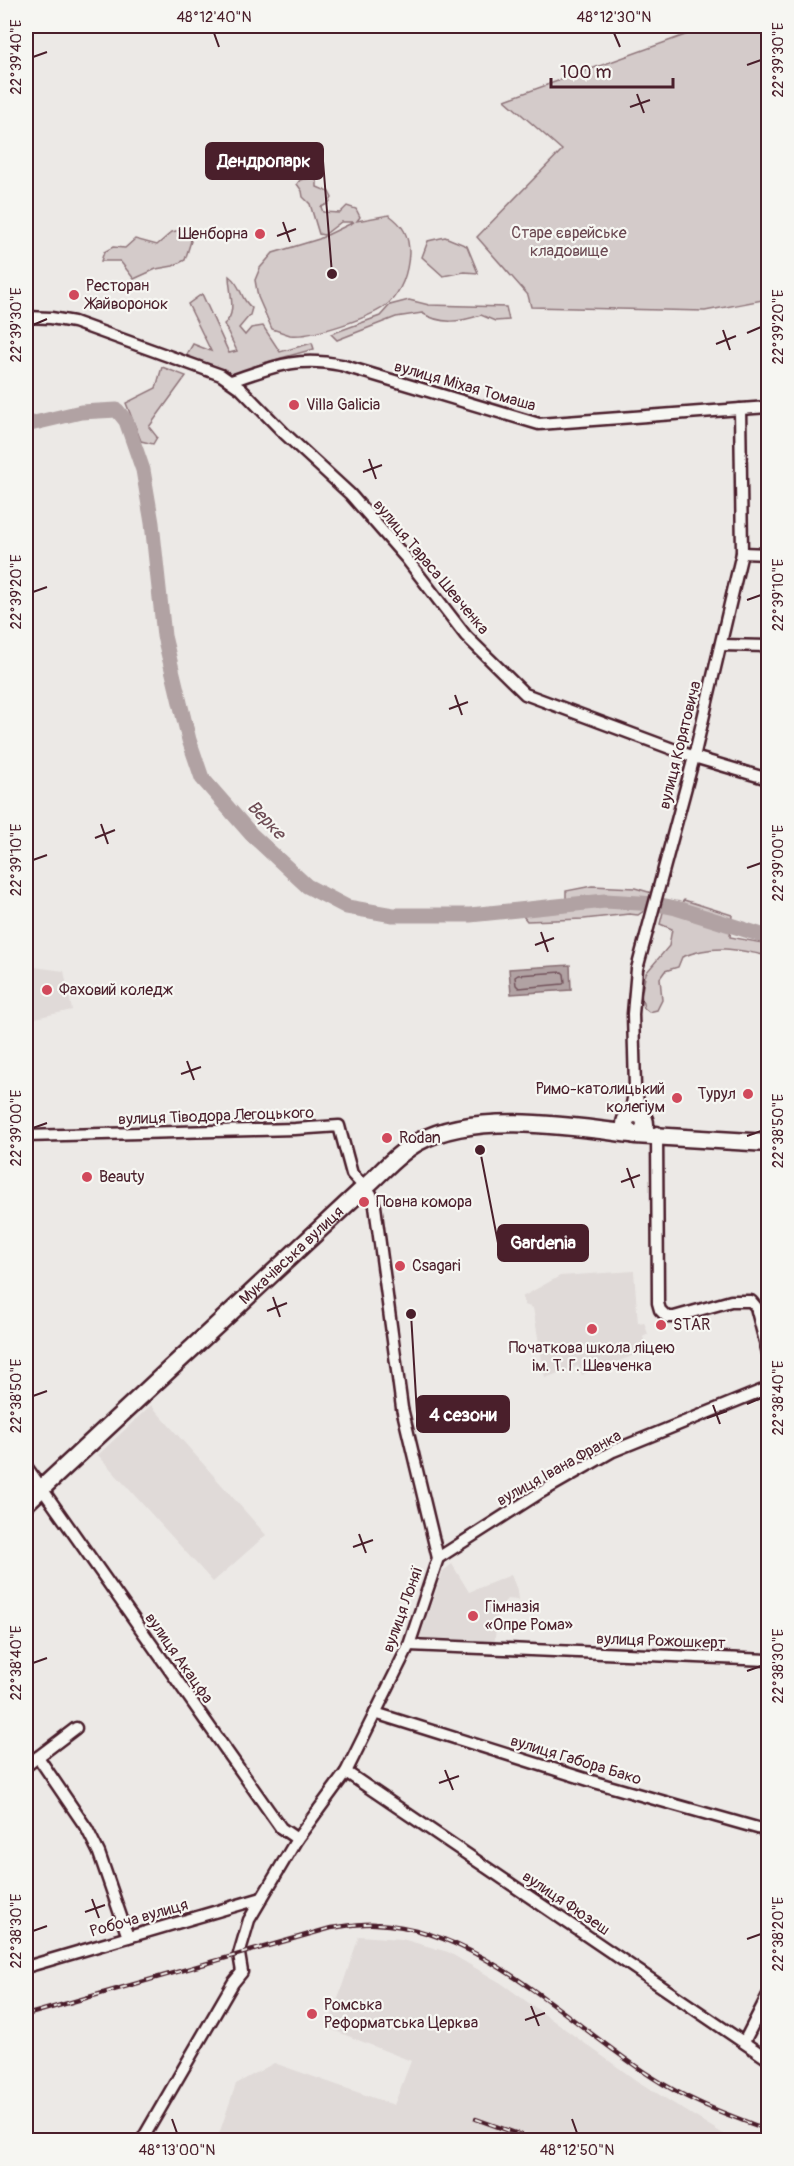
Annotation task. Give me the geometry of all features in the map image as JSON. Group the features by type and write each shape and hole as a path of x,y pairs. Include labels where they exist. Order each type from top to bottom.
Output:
{"highway":[{"name":"Мукачівська вулиця","path":"26,1503 365,1187 417,1143 452,1130 498,1124 607,1131 643,1127"},
{"path":"643,1127 768,1143"}],"street":[{"name":"вулиця Тараса Шевченка","path":"26,317 74,322 221,375 231,381 350,494 406,558 466,636 525,694 694,757 768,779"},
{"name":"вулиця Міхая Томаша","path":"231,381 286,363 322,362 341,365 538,424 768,407"},
{"name":"вулиця Корятовича","path":"740,409 742,553 694,757 637,969 633,1014 635,1087 643,1127 660,1310 667,1317 674,1317 731,1301 751,1301 756,1306 768,1353"},
{"path":"742,553 768,554"},
{"path":"721,645 768,646"},
{"name":"вулиця Тіводора Легоцького","path":"26,1136 339,1126 352,1174 365,1187"},
{"name":"вулиця Лоняї","path":"142,2140 221,2002 242,1972 239,1954 249,1920 297,1839 346,1772 409,1645 438,1558 402,1407 375,1206 371,1194 365,1187"},
{"name":"вулиця Івана Франка","path":"438,1558 538,1494 613,1451 768,1388"},
{"name":"вулиця Акацфа","path":"26,1466 281,1828 297,1839"},
{"name":"вулиця Рожошкерт","path":"409,1645 768,1660"},
{"name":"вулиця Габора Бако","path":"375,1713 598,1783 768,1831"},
{"path":"26,1766 76,1728"},
{"path":"39,1757 87,1829 99,1853 128,1937"},
{"name":"вулиця Фюзеш","path":"346,1772 768,2059"},
{"name":"Робоча вулиця","path":"26,1967 262,1898"},
{"path":"744,2042 768,1995"}],"shaded area":[{"name":"Фаховий коледж","path":"26,946 34,967 64,971 72,1010 26,1020"},
{"name":"Початкова школа ліцею ім. Т. Г. Шевченка","path":"634,1271 638,1323 644,1322 648,1334 643,1337 648,1350 582,1375 578,1366 545,1378 533,1308 525,1305 522,1297 560,1276"},
{"path":"151,1405 266,1535 213,1582 98,1455"},
{"name":"Гімназія «Опре Рома»","path":"452,1564 469,1592 511,1575 518,1600 507,1599 498,1610 494,1647 418,1642 443,1571"},
{"path":"359,1936 402,1939 448,1952 501,1983 637,2081 733,2140 217,2140 236,2084 274,2063 394,2105 411,2061 328,2028"}],"green space":[{"name":"Старе єврейське кладовище","path":"710,26 768,26 768,299 705,311 531,307 528,295 477,237 562,150 505,100"},
{"path":"312,178 317,181 317,187 329,192 332,198 328,204 321,207 323,212 340,213 347,206 356,209 360,217 357,221 389,215 394,219 406,236 409,247 408,260 404,280 389,303 381,309 326,330 290,335 272,329 258,297 255,280 260,268 273,253 319,239 354,222 341,222 324,235 319,234 310,204 303,197 297,184 300,180"},
{"path":"184,229 191,241 185,260 173,266 156,269 134,279 120,261 101,261 104,252 113,247 125,248 135,239 157,245 172,232"},
{"path":"445,237 467,246 478,273 464,272 443,276 422,257 428,241"},
{"path":"229,276 252,308 250,315 239,328 245,335 251,328 263,326 280,352 312,343 314,349 263,363 235,375 228,375 186,356 193,344 211,351 188,304 202,294 229,353 237,351 224,324 232,308"},
{"path":"409,300 429,305 506,307 509,320 495,321 481,315 458,321 443,321 422,313 396,317 337,340 331,334 380,316 390,305"},
{"path":"162,367 186,376 149,427 157,437 153,444 141,441 126,403 156,388"},
{"path":"592,886 635,888 652,893 648,908 638,915 527,921 523,916 566,908 566,891"},
{"path":"684,900 732,915 730,937 768,944 768,956 746,951 715,949 682,957 678,967 665,971 660,978 662,1000 657,1010 649,1012 644,1008 641,995 646,973 669,946 672,929 660,924 663,912 674,911"}],"water":[{"path":"570,965 571,990 511,994 509,969"}],"waterway":[{"name":"Верке","path":"26,425 81,412 117,410 126,421 143,470 152,523 164,636 189,740 202,778 251,834 307,886 347,907 393,915 470,915 605,901 656,904 676,908 768,937"}],"railway":[{"path":"26,2015 331,1928 376,1924 414,1930 451,1942 487,1960 522,1982 666,2086 709,2107 768,2130"},
{"path":"476,2119 535,2140"}],"place":[{"name":"Шенборна","path":"260,234"},
{"name":"Дендропарк","path":"332,274"},
{"name":"Ресторан Жайворонок","path":"74,295"},
{"name":"Villa Galicia","path":"294,405"},
{"name":"Фаховий коледж","path":"47,990"},
{"name":"Турул","path":"748,1094"},
{"name":"Римо-католицький колегіум","path":"677,1098"},
{"name":"Rodan","path":"387,1138"},
{"name":"Gardenia","path":"480,1150"},
{"name":"Beauty","path":"87,1177"},
{"name":"Повна комора","path":"364,1202"},
{"name":"Csagari","path":"400,1266"},
{"name":"4 сезони","path":"411,1314"},
{"name":"STAR","path":"661,1325"},
{"name":"Початкова школа ліцею ім. Т. Г. Шевченка","path":"592,1329"},
{"name":"Гімназія «Опре Рома»","path":"473,1616"},
{"name":"Ромська Реформатська Церква","path":"312,2014"}]}
